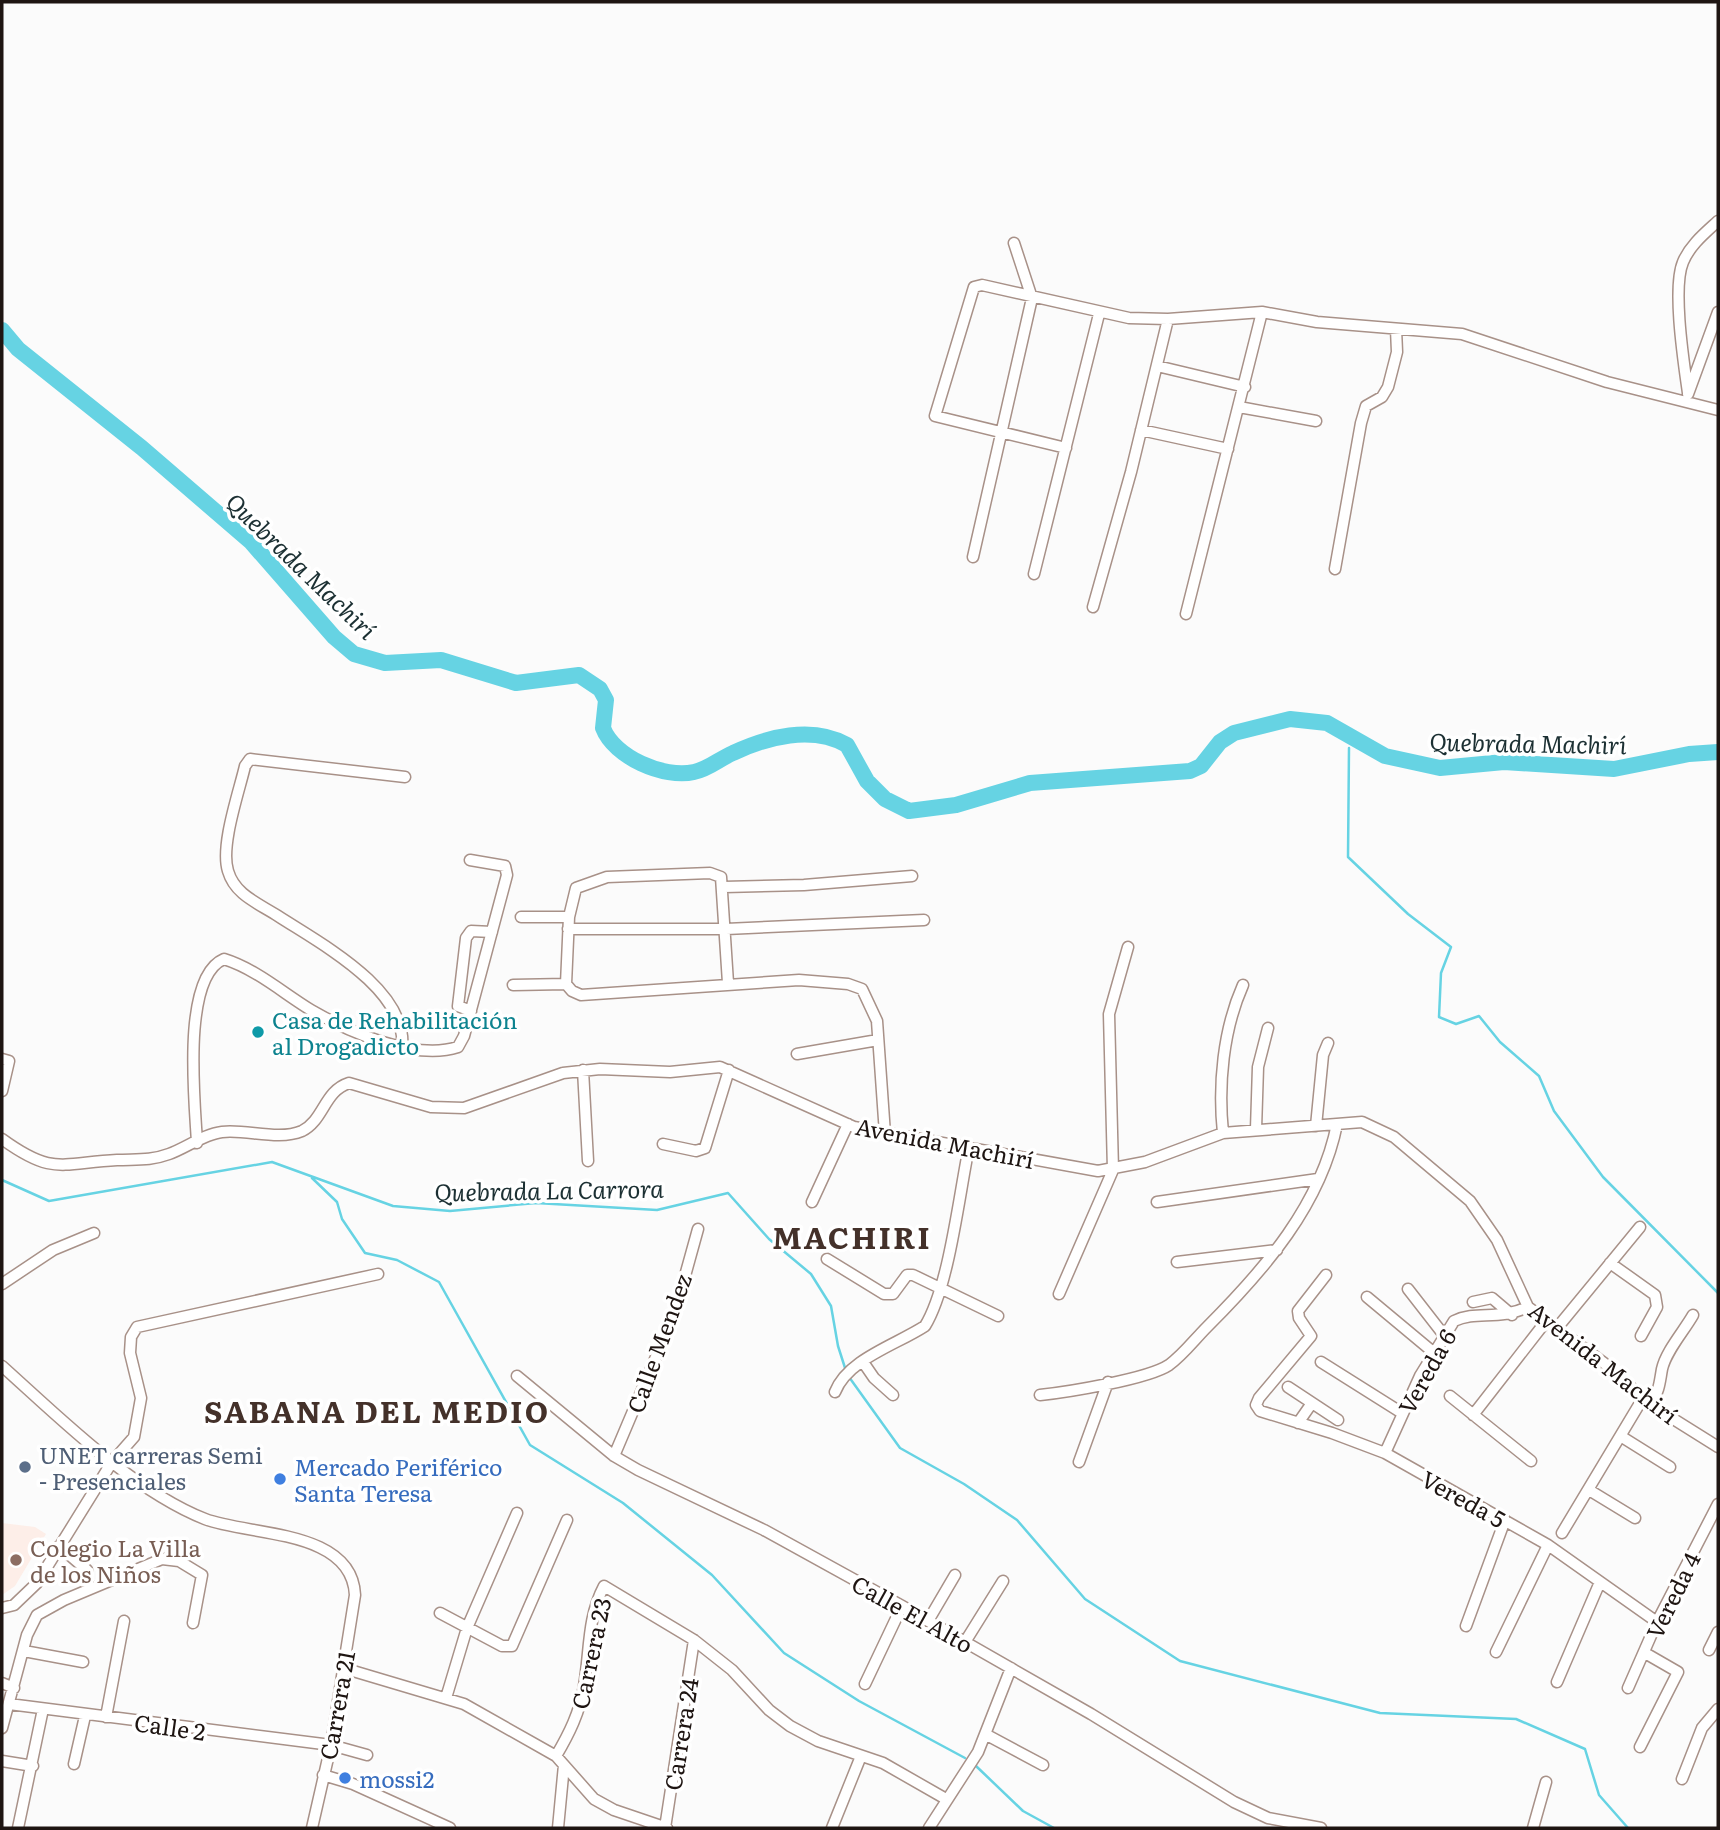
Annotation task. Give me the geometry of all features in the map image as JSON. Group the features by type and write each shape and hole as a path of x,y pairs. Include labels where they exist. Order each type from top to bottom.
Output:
{"street":[{"path":"1687,396 1682,346 1681,264 1689,249 1718,221"},
{"path":"973,557 1032,298 1014,243"},
{"path":"1066,448 936,416 969,295 974,288 982,285 1099,314 1168,319 1262,312 1317,323 1462,334 1607,382 1687,396 1718,410"},
{"path":"1186,614 1262,312"},
{"path":"1687,396 1718,312"},
{"path":"1034,574 1099,314"},
{"path":"1093,607 1168,319"},
{"path":"1335,569 1361,423 1366,406 1382,397 1394,370 1396,329"},
{"path":"1157,366 1245,387"},
{"path":"1239,407 1316,421"},
{"path":"1141,430 1228,449"},
{"path":"402,1049 404,1031 382,995 349,962 241,894 227,869 226,851 245,766 250,759 405,777"},
{"path":"197,1143 196,1009 200,989 215,962 224,959 235,962 314,1012 402,1049 444,1052 458,1047 464,1036 507,875 505,866 470,860"},
{"path":"728,983 724,887 721,877 710,873 607,877 576,888 569,917 566,984 581,995 799,980 848,984 862,989 871,1003 877,1021 886,1134"},
{"path":"724,887 804,885 912,876"},
{"path":"521,917 569,917"},
{"path":"568,929 726,929 923,920"},
{"path":"471,1011 457,1006 466,938 471,931 492,932"},
{"path":"1059,1294 1113,1170 1109,1014 1128,947"},
{"path":"513,985 566,984"},
{"path":"1223,1133 1221,1094 1227,1042 1243,985"},
{"path":"1256,1129 1258,1067 1268,1028"},
{"path":"797,1054 878,1040"},
{"path":"1316,1126 1323,1055 1328,1043"},
{"path":"2,1059 9,1061 2,1091"},
{"name":"Avenida Machirí","path":"2,1139 20,1152 59,1167 119,1160 149,1161 220,1132 275,1134 302,1131 312,1124 332,1091 349,1083 431,1107 464,1108 545,1078 583,1070 670,1072 720,1067 848,1124 886,1134 1078,1168 1113,1170 1145,1162 1223,1133 1362,1122 1387,1132 1456,1187 1491,1228 1528,1307 1627,1382 1647,1402 1718,1447"},
{"path":"583,1070 588,1161"},
{"path":"663,1144 696,1151 705,1148 729,1070"},
{"path":"812,1202 848,1124"},
{"path":"1040,1395 1089,1389 1169,1365 1224,1310 1277,1250 1313,1194 1333,1145 1337,1124"},
{"path":"835,1392 839,1380 851,1370 925,1326 940,1289 969,1147"},
{"path":"1157,1202 1318,1179"},
{"path":"1558,1328 1640,1227"},
{"name":"Calle Mendez","path":"614,1456 675,1311 698,1229"},
{"path":"2,1284 53,1250 94,1233"},
{"path":"1177,1262 1277,1250"},
{"path":"827,1259 884,1294 893,1294 906,1275 998,1316"},
{"path":"1610,1263 1656,1295 1657,1307 1641,1336"},
{"path":"2,1608 14,1605 27,1595 112,1462 134,1437 140,1417 141,1398 130,1353 131,1337 137,1327 378,1274"},
{"name":"Vereda 5","path":"1326,1275 1298,1311 1299,1318 1311,1336 1256,1405 1260,1411 1385,1453 1548,1545 1657,1622"},
{"path":"1408,1289 1443,1334"},
{"path":"1367,1297 1433,1352"},
{"path":"1473,1302 1492,1298 1501,1302 1512,1315"},
{"name":"Vereda 6","path":"1385,1453 1433,1352 1454,1321 1464,1316 1512,1315 1528,1307"},
{"path":"1562,1533 1622,1437 1663,1383 1665,1362 1693,1315"},
{"path":"1474,1415 1547,1320"},
{"path":"863,1362 874,1378 894,1395"},
{"path":"1321,1362 1402,1413"},
{"path":"2,1366 112,1462"},
{"name":"Calle El Alto","path":"517,1376 614,1456 638,1470 764,1530 929,1621 1234,1802 1268,1818 1321,1828"},
{"path":"1079,1462 1108,1382"},
{"path":"1288,1387 1338,1420"},
{"path":"1450,1396 1531,1461"},
{"path":"1298,1423 1312,1402"},
{"path":"1622,1437 1670,1467"},
{"name":"Carrera 21","path":"112,1462 206,1519 267,1530 310,1544 330,1555 354,1582 355,1595 331,1745 312,1828"},
{"path":"1590,1490 1635,1518"},
{"name":"Vereda 4","path":"1629,1688 1657,1622 1718,1504"},
{"path":"446,1698 467,1628 517,1513"},
{"path":"440,1613 502,1646 512,1646 567,1520"},
{"path":"1466,1626 1505,1520"},
{"path":"1496,1652 1548,1545"},
{"path":"59,1546 87,1570"},
{"path":"2,1728 32,1623 48,1608 162,1559 179,1562 202,1575 193,1623"},
{"path":"929,1621 955,1575"},
{"path":"965,1642 1003,1581"},
{"path":"1557,1682 1600,1582"},
{"name":"Carrera 23","path":"556,1756 574,1725 584,1686 594,1610 604,1586 694,1640"},
{"path":"865,1684 902,1606"},
{"path":"106,1717 124,1620"},
{"path":"1709,1650 1718,1632"},
{"path":"694,1640 732,1670 769,1710 790,1726 818,1741 883,1763 946,1799"},
{"name":"Carrera 24","path":"666,1828 694,1640"},
{"path":"23,1651 83,1662"},
{"path":"1640,1746 1678,1672 1644,1653"},
{"path":"343,1668 464,1704 556,1756 594,1799 614,1810 666,1828"},
{"path":"929,1828 978,1752 1011,1668"},
{"path":"2,1683 14,1688"},
{"name":"Calle 2","path":"9,1704 106,1717 151,1727 331,1745 367,1755"},
{"path":"18,1828 43,1709"},
{"path":"1682,1779 1702,1728 1718,1709"},
{"path":"74,1764 85,1716"},
{"path":"985,1734 1043,1765"},
{"path":"832,1828 860,1756"},
{"path":"2,1761 33,1766"},
{"path":"558,1828 564,1765"},
{"path":"323,1775 353,1784 450,1828"},
{"path":"1533,1828 1546,1782"}],"shaded area":[{"name":"Colegio La Villa de los Niños","path":"2,1523 35,1527 46,1534 15,1586 2,1595"}],"waterway":[{"name":"Quebrada Machirí","path":"2,330 18,349 142,448 251,542 334,637 354,654 385,663 441,660 516,683 579,675 600,689 606,700 603,728 609,739 629,757 655,769 694,772 760,742 790,736 819,736 847,745 867,781 885,799 909,811 956,805 1030,783 1190,771 1201,766 1220,742 1234,733 1290,719 1327,723 1385,756 1440,768 1504,762 1614,769 1689,754 1718,752"},
{"path":"1349,748 1348,857 1408,914 1451,947 1441,973 1439,1017 1456,1024 1479,1016 1500,1042 1539,1076 1554,1111 1603,1177 1718,1293"},
{"name":"Quebrada La Carrora","path":"2,1180 49,1201 272,1162 393,1206 450,1211 536,1203 657,1210 728,1193 769,1239 811,1274 831,1306 838,1346 846,1371"},
{"path":"312,1178 337,1202 342,1219 365,1253 397,1260 439,1282 530,1445 623,1503 712,1575 784,1653 859,1701 965,1758"},
{"name":"Quebrada La Carrora","path":"849,1377 900,1448 964,1484 1017,1520 1085,1599 1180,1661 1380,1713 1516,1719 1585,1749 1599,1795 1628,1828"},
{"path":"976,1766 1023,1811 1054,1828"}],"place":[{"name":"Casa de Rehabilitación al Drogadicto","path":"258,1032"},
{"name":"UNET carreras Semi - Presenciales","path":"25,1467"},
{"name":"Mercado Periférico Santa Teresa","path":"280,1479"},
{"name":"Colegio La Villa de los Niños","path":"16,1560"},
{"name":"mossi2","path":"345,1778"}],"district":[{"name":"MACHIRI","path":"852,1236"},
{"name":"SABANA DEL MEDIO","path":"377,1410"}]}
